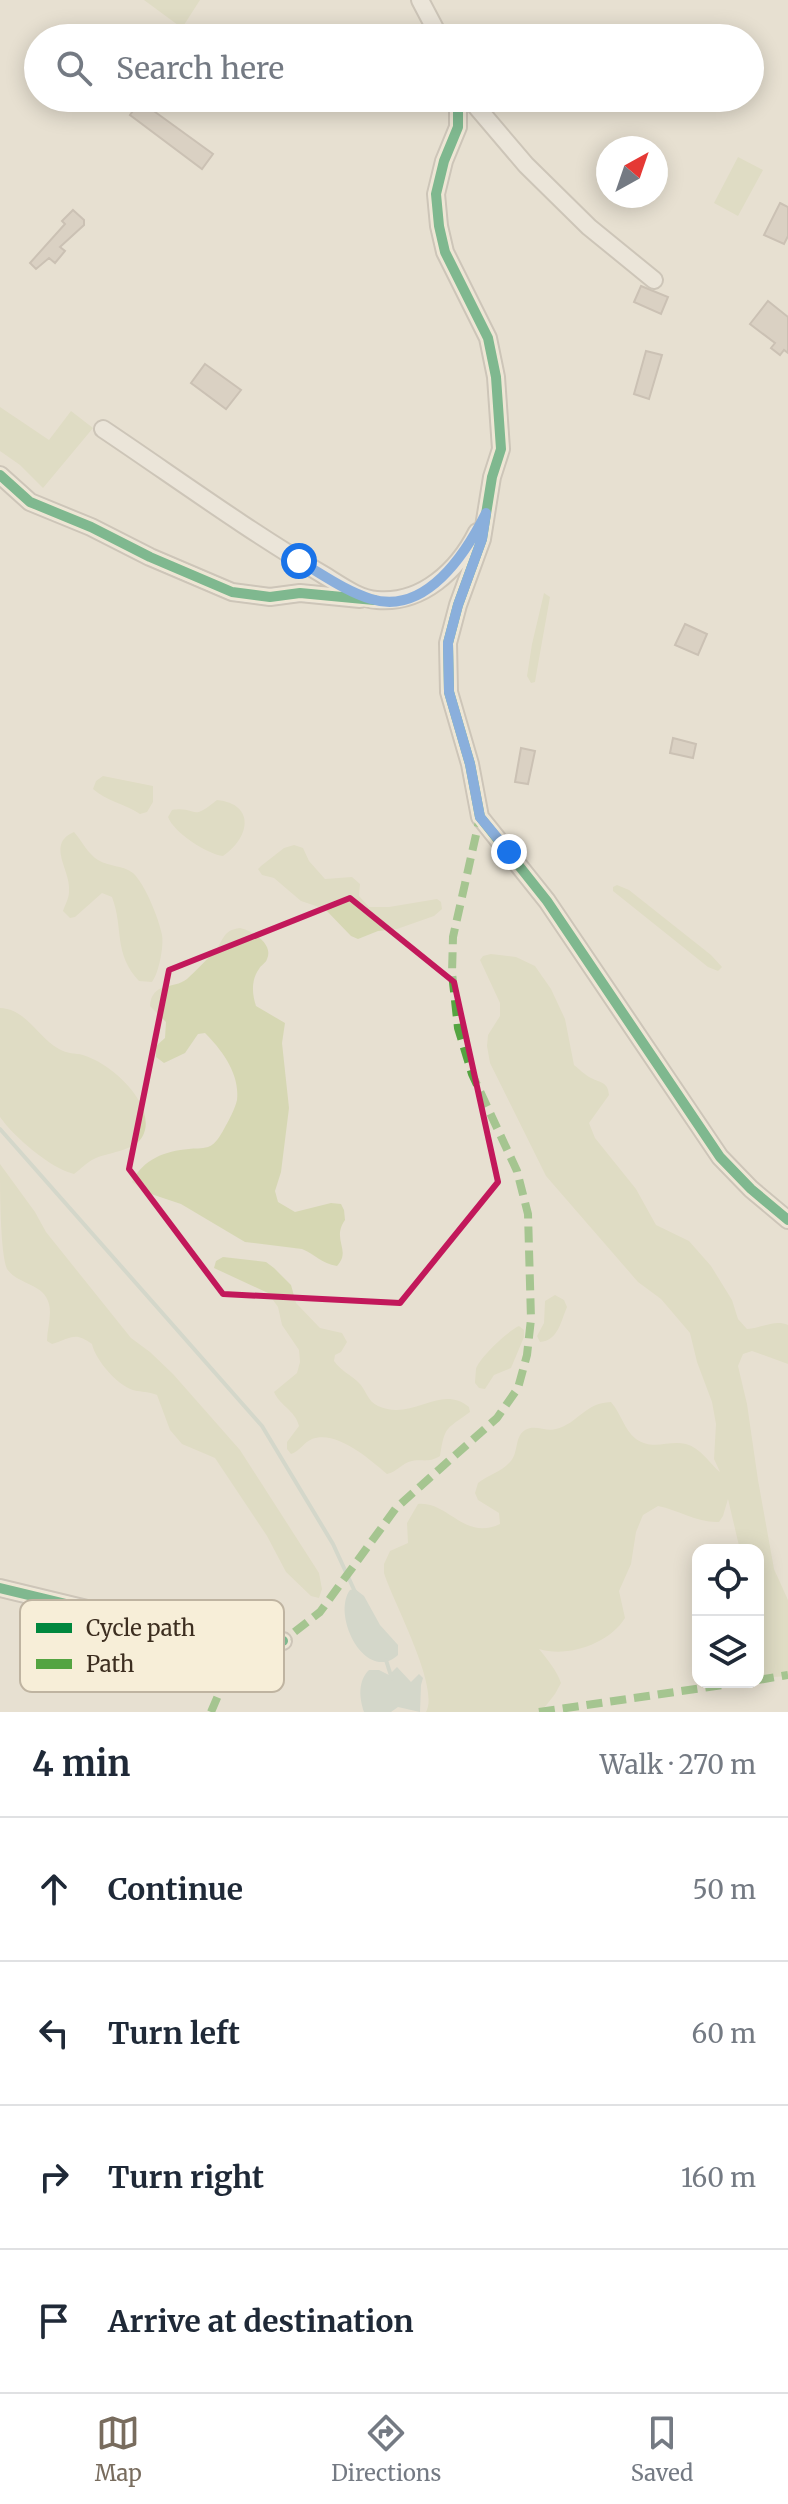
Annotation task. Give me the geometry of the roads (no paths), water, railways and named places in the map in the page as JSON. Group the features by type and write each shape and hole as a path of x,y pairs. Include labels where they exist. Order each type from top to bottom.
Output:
{"street":[{"path":"420,0 433,24"},
{"path":"458,112 458,127 444,161 436,194 438,215 445,252 488,338 496,377 501,449 482,539 448,643 449,692 470,764 480,817 529,875 575,939 720,1157 751,1189 788,1220"},
{"path":"481,112 526,165 589,227 654,280"},
{"path":"103,429 299,561 350,591 374,600"},
{"path":"0,475 30,502 91,527 150,557 232,592 270,597 300,593 403,600 431,587 452,568 472,542 486,513"},
{"path":"0,1588 50,1600"}],"waterway":[{"path":"0,1129 262,1426 333,1544 356,1594"},
{"path":"386,1660 392,1679"}]}
